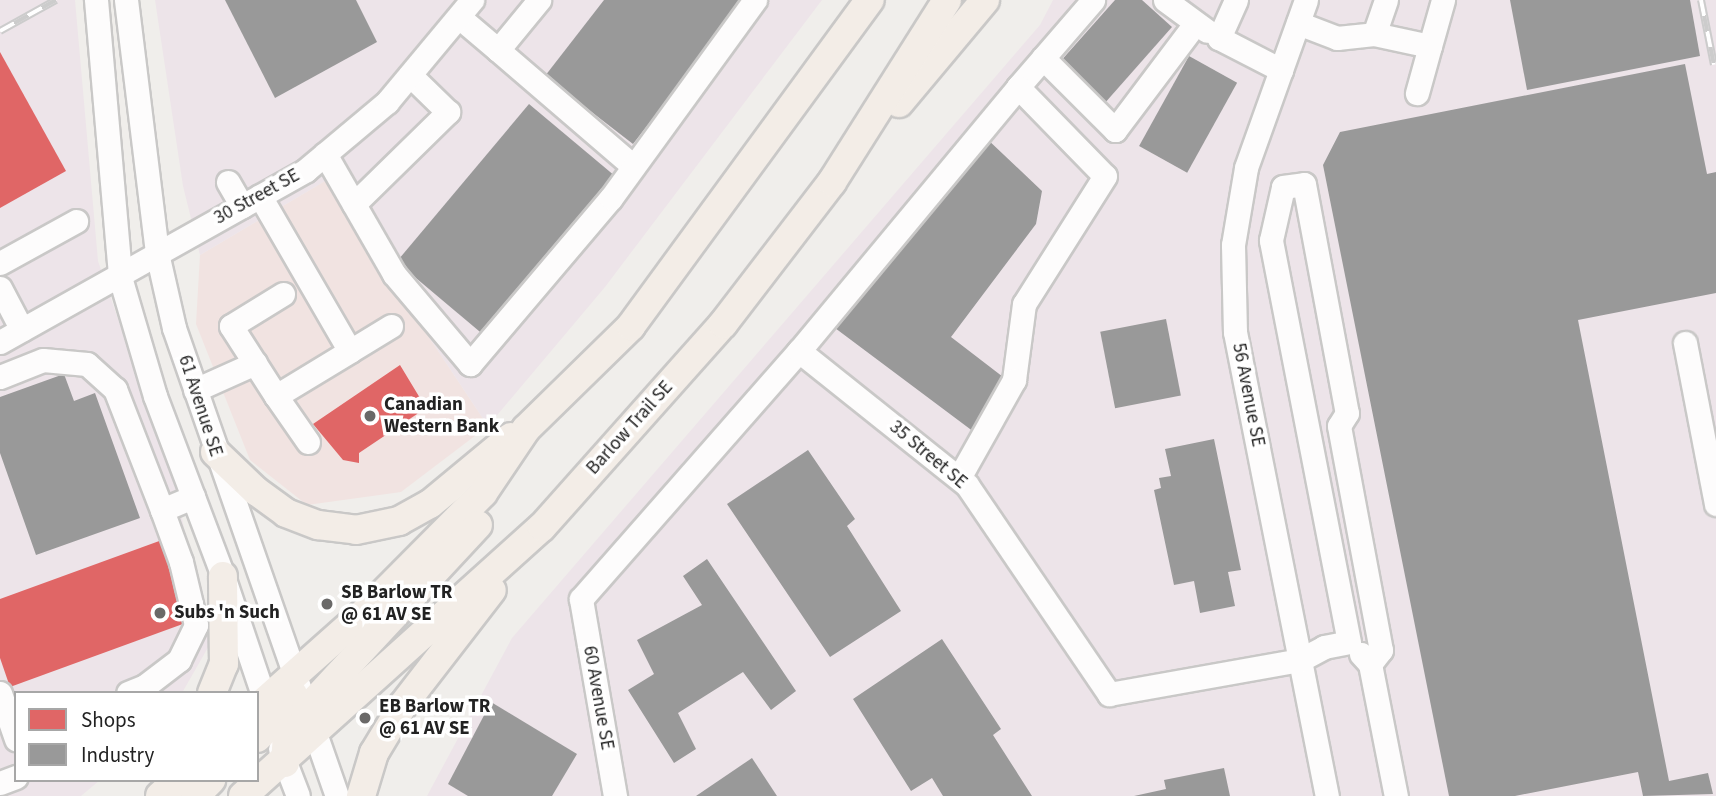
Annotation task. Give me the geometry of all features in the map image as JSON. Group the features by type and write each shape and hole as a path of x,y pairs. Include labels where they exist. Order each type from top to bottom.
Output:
{"main road":[{"path":"810,84 845,0"},
{"path":"263,717 295,677 484,493 526,429 631,326 870,0"},
{"name":"Barlow Trail SE","path":"243,796 285,762 310,723 542,527 723,324 832,183 947,0"},
{"path":"832,183 985,0"},
{"path":"215,452 256,492 286,513 318,525 356,530 399,521 430,504 506,439 526,429"},
{"path":"310,723 478,524 484,493"},
{"path":"361,796 374,753 404,705 542,527"},
{"path":"213,691 224,664 223,576"},
{"path":"160,796 176,782"},
{"path":"195,796 209,782"}],"street":[{"name":"61 Avenue SE","path":"96,0 120,278 147,372 223,576 256,691"},
{"name":"61 Avenue SE","path":"126,0 157,253 215,452 337,796"},
{"path":"498,50 539,0"},
{"path":"325,154 394,274 470,364 633,166 755,0"},
{"path":"799,351 1093,0"},
{"path":"1164,0 1195,24 1281,70"},
{"path":"1219,38 1236,0"},
{"name":"56 Avenue SE","path":"1306,0 1247,167 1235,232 1235,332 1327,796"},
{"path":"1374,34 1386,0"},
{"path":"1417,93 1443,0"},
{"name":"30 Street SE","path":"0,342 120,278 157,253 251,201 325,154 387,102 466,8"},
{"path":"466,8 498,50 633,166"},
{"path":"1298,23 1337,38 1374,34 1430,46"},
{"path":"1043,58 1115,130 1195,24"},
{"path":"354,204 448,112 410,75"},
{"path":"959,478 1014,380 1024,304 1105,176 1018,87"},
{"path":"228,183 251,201 350,351"},
{"path":"1370,664 1381,650 1339,426 1347,413 1304,184 1283,187 1271,240 1349,642 1370,664 1396,796"},
{"path":"0,263 75,221"},
{"path":"0,288 22,330"},
{"path":"283,294 231,326 308,442"},
{"path":"276,396 391,326"},
{"path":"1685,343 1716,503"},
{"name":"35 Street SE","path":"799,351 959,478 1109,694 1300,660"},
{"name":"60 Avenue SE","path":"615,796 581,599 799,351"},
{"path":"0,377 43,360 87,364 115,389 181,562 196,625 179,660 145,686 133,691"},
{"path":"195,390 255,363"},
{"path":"162,510 194,497"},
{"path":"1300,660 1324,647 1349,642"},
{"path":"0,693 14,731"},
{"name":"61 Avenue SE","path":"263,717 298,796"}],"shaded area":[{"path":"0,0 75,0 98,261 173,478 210,644 183,691 14,691 14,782 98,782 81,796 0,796"},
{"path":"155,0 822,0 605,287 488,426 325,181 200,255 183,186"},
{"path":"1053,0 1716,0 1716,796 427,796 512,638 1040,25"},
{"path":"325,181 488,426 401,492 307,505 250,460 196,324 200,255"}],"building: Shops":[{"path":"0,52 66,171 0,208"},
{"name":"Canadian Western Bank","path":"400,365 426,408 359,453 359,463 343,460 313,424"},
{"path":"162,540 191,621 10,687 0,658 0,599"}],"building: Industry":[{"path":"225,0 356,0 377,42 275,98"},
{"path":"604,0 745,0 633,144 545,76"},
{"path":"1115,0 1142,0 1172,27 1104,104 1059,63"},
{"path":"1510,0 1690,0 1700,56 1527,90"},
{"path":"1189,56 1237,83 1187,173 1139,146"},
{"path":"1685,64 1707,174 1716,172 1716,293 1578,320 1669,781 1708,773 1713,794 1643,796 1638,772 1515,796 1449,796 1323,165 1340,132"},
{"path":"529,104 614,175 482,333 397,262"},
{"path":"985,137 1042,191 1036,224 951,337 1007,380 974,432 835,328"},
{"path":"1166,319 1181,396 1115,408 1100,332"},
{"path":"64,374 74,401 95,393 140,518 36,555 0,453 0,397"},
{"path":"1214,439 1241,570 1228,572 1235,606 1200,613 1194,581 1174,585 1154,490 1161,488 1159,478 1171,476 1165,449"},
{"path":"808,450 855,519 847,526 901,611 830,657 727,504"},
{"path":"707,559 796,691 771,710 743,672 678,713 696,749 674,763 628,690 654,674 637,640 702,605 683,576"},
{"path":"942,639 1001,729 993,735 1032,796 943,796 932,778 911,791 853,699"},
{"path":"491,702 577,754 552,796 468,796 448,784"},
{"path":"752,758 777,796 696,796"},
{"path":"1224,768 1230,796 1134,796 1166,789 1164,780"}],"railway":[{"path":"0,31 56,0"},
{"path":"1701,0 1714,65"}],"place":[{"name":"Canadian Western Bank","path":"370,416"},
{"name":"SB Barlow TR @ 61 AV SE","path":"327,604"},
{"name":"Subs 'n Such","path":"160,613"},
{"name":"EB Barlow TR @ 61 AV SE","path":"365,718"}]}
